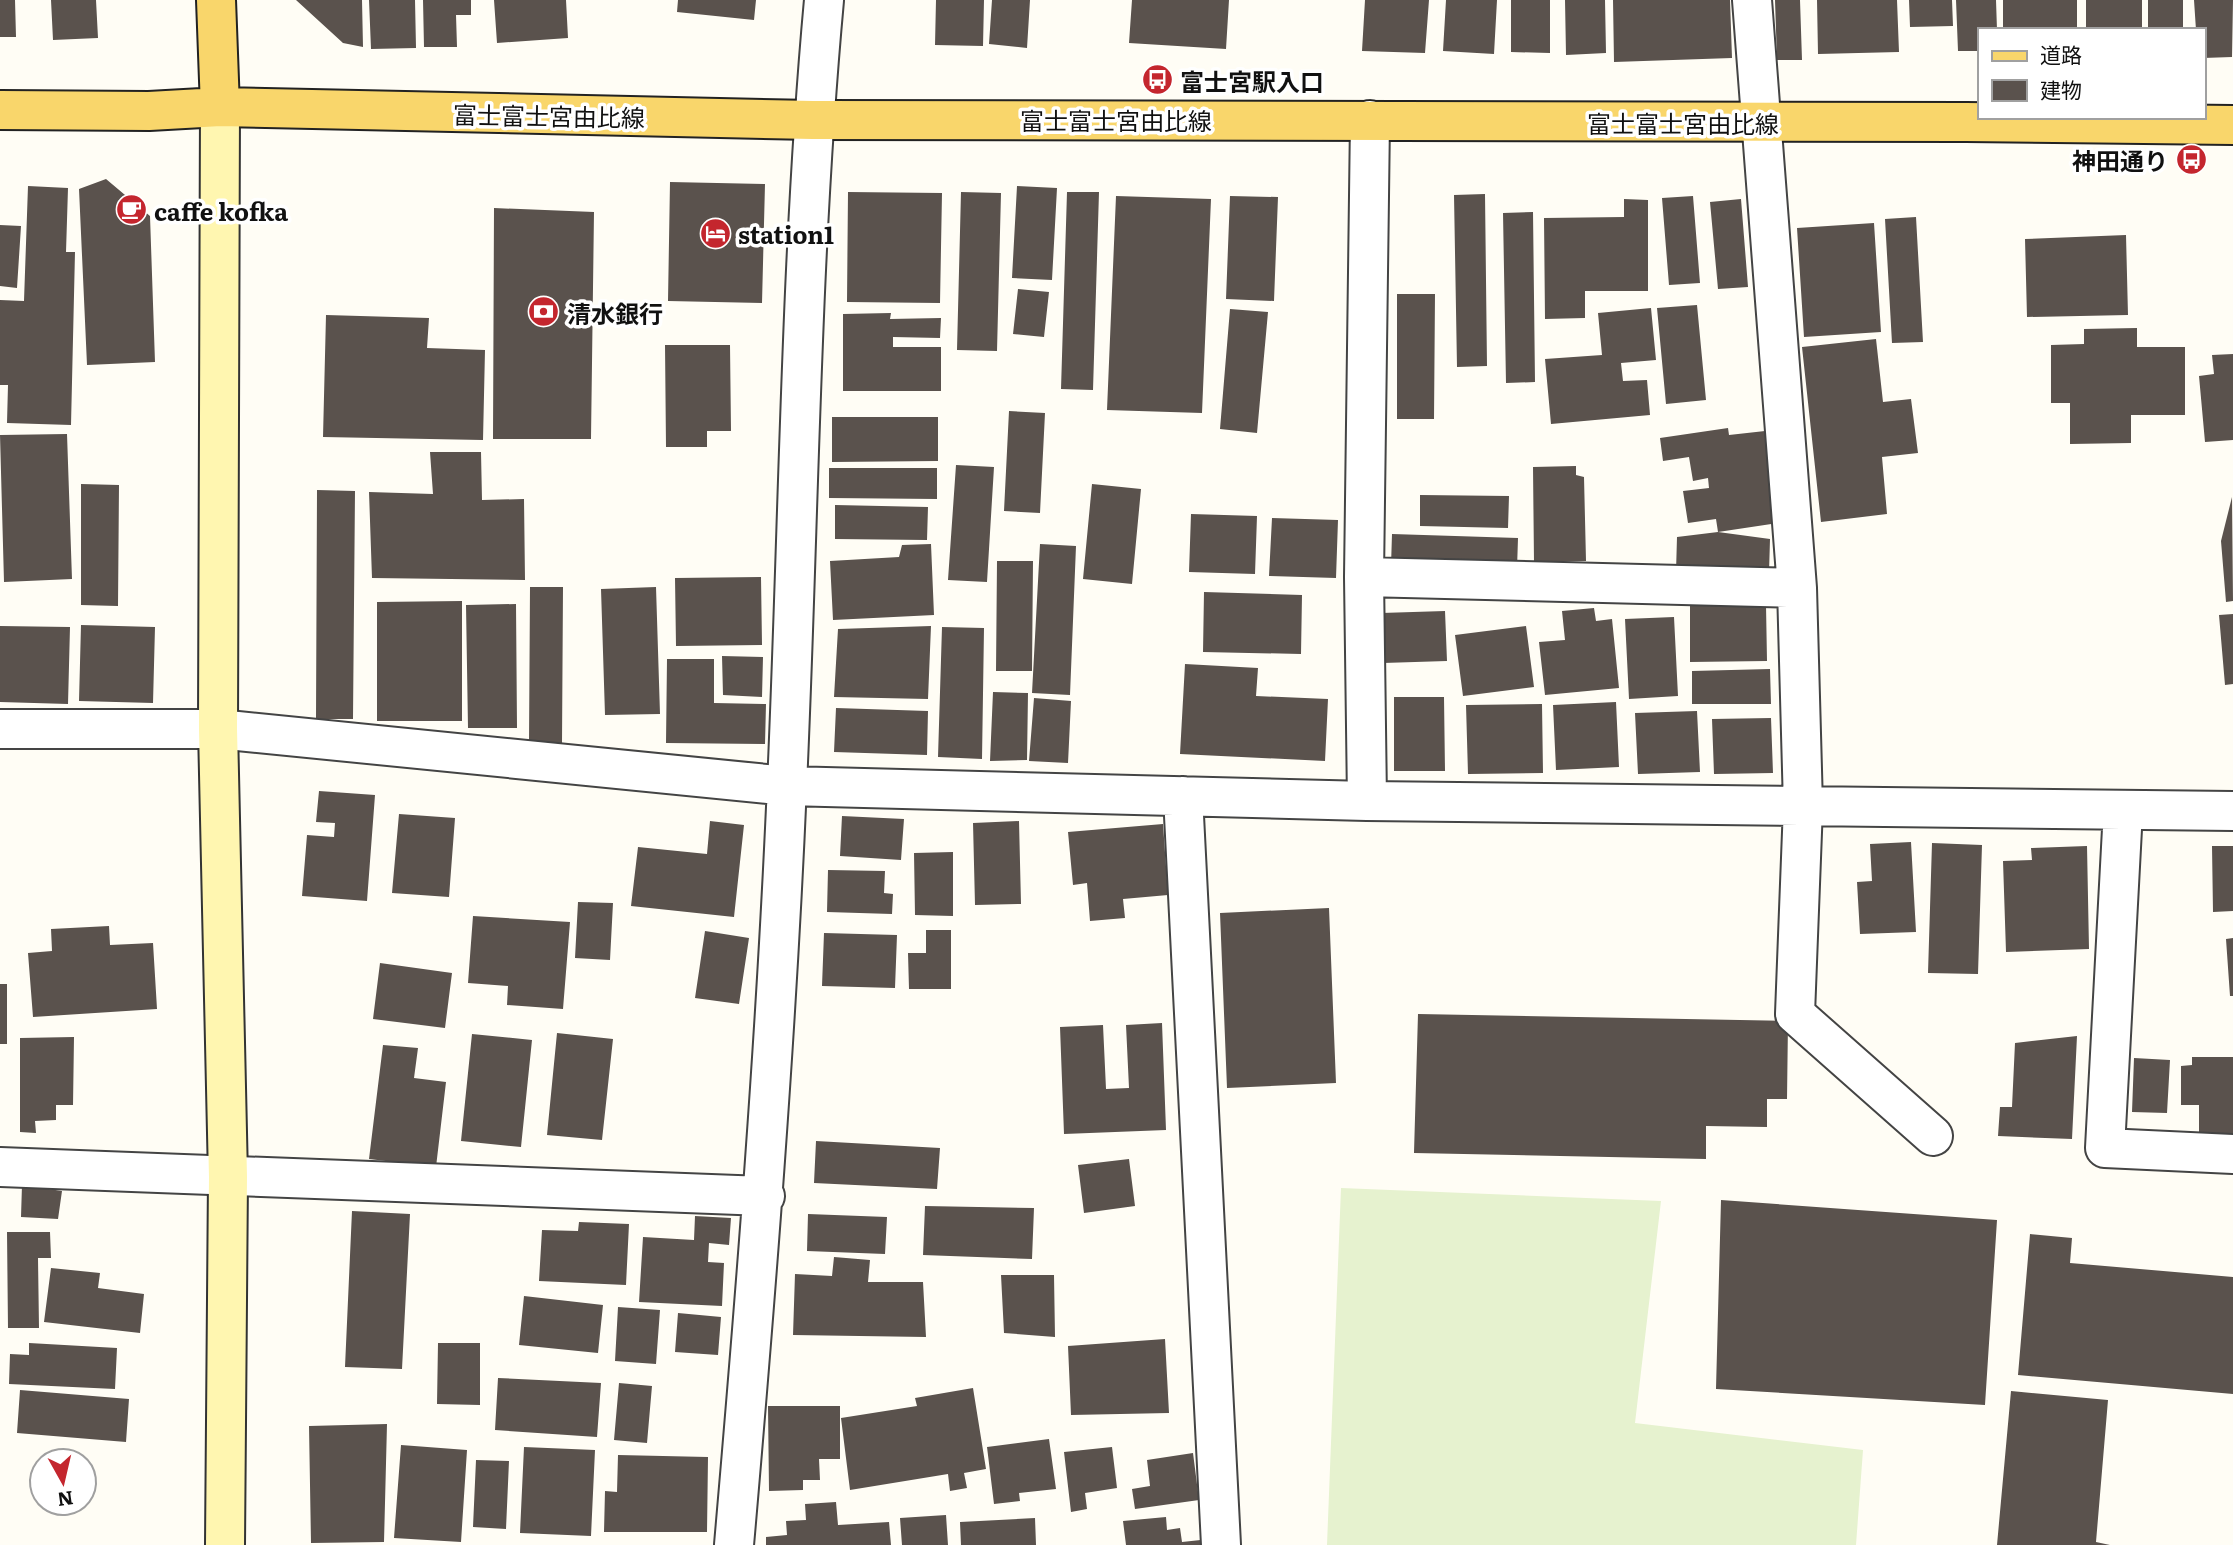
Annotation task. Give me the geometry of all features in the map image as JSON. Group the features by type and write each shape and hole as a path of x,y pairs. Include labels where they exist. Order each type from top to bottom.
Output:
{"main road":[{"path":"216,0 219,107"},
{"name":"富士富士宮由比線","path":"0,110 149,111 219,107 813,120 2233,125"}],"street":[{"path":"734,1545 765,1196 787,786 813,120 824,0"},
{"path":"1752,0 1797,588 1803,806 1796,1014 1933,1136"},
{"path":"219,107 218,729 229,1177 225,1545"},
{"path":"1367,801 1364,576 1370,120"},
{"path":"1364,576 1797,588"},
{"path":"0,729 218,729 787,786 1367,801 2233,811"},
{"path":"1183,796 1221,1545"},
{"path":"2123,810 2105,1147 2233,1154"},
{"path":"0,1167 765,1196"}],"green space":[{"path":"1341,1188 1661,1201 1635,1423 1863,1450 1856,1545 1327,1545"}],"building":[{"path":"0,0 15,0 16,37 0,37"},
{"path":"51,0 96,0 98,38 53,40"},
{"path":"296,0 362,0 363,47 343,43"},
{"path":"369,0 415,0 416,48 371,49"},
{"path":"423,0 471,0 471,15 456,15 457,47 424,47"},
{"path":"494,0 566,0 568,38 497,43"},
{"path":"678,0 756,0 754,20 677,12"},
{"path":"936,0 984,0 983,46 935,45"},
{"path":"992,0 1030,0 1027,48 989,44"},
{"path":"1132,0 1229,0 1226,49 1129,43"},
{"path":"1365,0 1429,0 1425,53 1362,51"},
{"path":"1446,0 1497,0 1494,54 1443,51"},
{"path":"1511,0 1550,0 1550,53 1511,52"},
{"path":"1565,0 1605,0 1606,53 1566,55"},
{"path":"1613,0 1730,0 1732,58 1614,62"},
{"path":"1775,0 1800,0 1802,60 1777,60"},
{"path":"1817,0 1897,0 1899,52 1818,54"},
{"path":"1909,0 1952,0 1953,26 1910,27"},
{"path":"1956,0 1996,0 1997,28 1978,28 1978,51 1958,51"},
{"path":"2003,0 2077,0 2077,28 2003,28"},
{"path":"2086,0 2142,0 2142,28 2086,28"},
{"path":"2148,0 2183,0 2183,28 2148,28"},
{"path":"2194,0 2233,0 2232,57 2205,58 2205,28 2196,28"},
{"path":"106,179 150,216 155,362 87,365 79,189"},
{"path":"670,182 765,184 762,303 668,301"},
{"path":"28,186 68,188 66,252 75,252 71,425 7,423 8,385 0,385 0,300 24,301"},
{"path":"1017,186 1057,188 1052,280 1012,278"},
{"path":"848,192 942,193 940,303 847,302"},
{"path":"961,192 1001,193 997,351 957,350"},
{"path":"1067,192 1099,192 1093,390 1061,389"},
{"path":"1485,194 1487,366 1457,367 1454,195"},
{"path":"1116,196 1211,199 1202,413 1107,410"},
{"path":"1230,196 1278,197 1274,301 1226,299"},
{"path":"1693,196 1700,283 1669,285 1662,198"},
{"path":"1624,199 1648,200 1648,291 1585,291 1585,318 1545,319 1544,218 1624,217"},
{"path":"1741,199 1748,287 1718,289 1710,202"},
{"path":"494,208 594,212 591,439 493,439"},
{"path":"1533,212 1535,382 1506,383 1503,213"},
{"path":"1916,217 1923,342 1892,343 1885,219"},
{"path":"1874,223 1881,332 1804,337 1797,228"},
{"path":"0,225 21,226 17,288 0,286"},
{"path":"2126,235 2128,315 2027,317 2025,239"},
{"path":"1018,289 1049,292 1044,337 1013,334"},
{"path":"1397,294 1435,294 1434,419 1397,419"},
{"path":"1697,305 1706,400 1666,404 1657,308"},
{"path":"1651,308 1656,360 1621,363 1623,381 1647,380 1650,415 1551,424 1545,359 1602,355 1598,313"},
{"path":"1230,309 1268,312 1257,433 1220,429"},
{"path":"891,313 890,319 941,318 940,338 893,337 893,347 941,347 941,391 843,391 843,314"},
{"path":"326,315 429,318 427,348 485,350 483,440 323,437"},
{"path":"2137,328 2137,347 2185,347 2185,415 2131,415 2131,443 2070,444 2070,403 2051,403 2051,345 2084,344 2084,329"},
{"path":"1876,339 1883,402 1911,399 1918,453 1882,457 1887,514 1821,522 1802,347"},
{"path":"665,345 730,345 731,431 707,431 707,447 666,447"},
{"path":"2233,354 2233,440 2205,442 2199,376 2214,374 2212,355"},
{"path":"1009,411 1045,413 1040,513 1004,511"},
{"path":"832,417 938,417 938,461 832,462"},
{"path":"1728,428 1729,435 1765,431 1778,523 1718,532 1716,519 1688,523 1683,491 1709,488 1708,478 1693,481 1689,457 1663,461 1660,438"},
{"path":"67,434 72,579 4,582 0,435"},
{"path":"430,452 481,452 482,500 524,499 525,580 372,578 369,492 433,494"},
{"path":"956,465 994,467 987,582 948,580"},
{"path":"1576,466 1576,475 1584,477 1586,561 1534,562 1533,467"},
{"path":"829,468 937,468 937,499 829,498"},
{"path":"81,484 119,485 118,606 81,605"},
{"path":"1092,484 1141,489 1132,584 1083,579"},
{"path":"317,490 355,491 353,719 316,719"},
{"path":"1420,495 1509,496 1508,528 1420,526"},
{"path":"2232,497 2233,601 2226,602 2221,541"},
{"path":"835,505 928,507 927,540 835,539"},
{"path":"1191,514 1257,516 1255,574 1189,572"},
{"path":"1272,518 1338,520 1336,578 1269,576"},
{"path":"1718,532 1770,539 1769,573 1676,572 1677,537"},
{"path":"1392,534 1518,538 1517,569 1391,566"},
{"path":"931,544 934,615 833,620 830,561 899,557 902,545"},
{"path":"1040,544 1076,546 1070,695 1032,693"},
{"path":"997,561 1033,561 1032,671 996,671"},
{"path":"761,577 762,645 676,646 675,578"},
{"path":"530,587 563,587 562,743 529,742"},
{"path":"656,587 660,714 605,715 601,589"},
{"path":"1204,592 1302,595 1301,654 1203,652"},
{"path":"462,601 462,721 377,721 377,602"},
{"path":"516,604 517,728 468,728 466,605"},
{"path":"1766,605 1767,661 1690,662 1690,606"},
{"path":"1594,608 1596,621 1612,619 1619,688 1545,695 1539,642 1565,640 1562,611"},
{"path":"1445,611 1447,661 1383,663 1381,613"},
{"path":"2233,614 2233,684 2225,685 2219,615"},
{"path":"1674,617 1678,696 1629,699 1625,619"},
{"path":"81,625 155,627 153,703 79,701"},
{"path":"0,626 70,627 68,704 0,702"},
{"path":"931,626 928,699 834,697 838,629"},
{"path":"1526,626 1534,687 1463,696 1455,635"},
{"path":"942,627 984,628 982,759 938,757"},
{"path":"722,656 763,657 762,697 723,695"},
{"path":"667,659 714,659 714,703 766,704 765,744 666,743"},
{"path":"1185,664 1258,668 1256,696 1328,699 1325,761 1180,754"},
{"path":"1770,669 1771,704 1692,704 1692,671"},
{"path":"993,692 1028,693 1027,760 990,761"},
{"path":"1394,697 1444,697 1445,771 1394,771"},
{"path":"1034,698 1071,701 1068,763 1029,761"},
{"path":"1616,702 1619,767 1556,770 1553,705"},
{"path":"1542,704 1543,773 1468,774 1466,705"},
{"path":"836,708 928,711 927,755 834,752"},
{"path":"1697,711 1700,772 1638,774 1635,713"},
{"path":"1771,718 1773,773 1714,774 1712,719"},
{"path":"319,791 375,795 367,901 302,896 307,835 334,837 335,823 316,822"},
{"path":"399,814 455,818 449,897 392,893"},
{"path":"842,816 904,819 901,860 840,856"},
{"path":"710,821 744,825 734,917 631,906 638,847 707,854"},
{"path":"1019,821 1021,904 975,905 973,823"},
{"path":"1163,824 1168,895 1123,899 1125,918 1090,921 1087,883 1073,885 1068,832"},
{"path":"1911,842 1916,932 1860,934 1857,882 1872,881 1870,844"},
{"path":"1932,843 1982,845 1978,974 1928,973"},
{"path":"2087,846 2089,949 2006,952 2003,861 2032,860 2031,848"},
{"path":"2212,846 2233,846 2233,911 2213,912"},
{"path":"953,852 953,916 915,915 914,853"},
{"path":"828,870 885,871 884,893 893,894 892,914 827,912"},
{"path":"578,902 613,903 610,960 575,958"},
{"path":"1329,908 1336,1083 1227,1088 1220,913"},
{"path":"473,916 570,922 563,1009 507,1005 508,986 468,983"},
{"path":"109,926 110,945 153,943 157,1009 33,1017 28,953 52,951 51,929"},
{"path":"926,930 951,930 951,989 909,989 908,953 926,953"},
{"path":"705,931 749,938 739,1004 695,998"},
{"path":"824,933 897,935 895,988 822,986"},
{"path":"2233,938 2233,996 2230,996 2226,939"},
{"path":"380,963 452,973 445,1028 373,1019"},
{"path":"0,984 7,984 7,1044 0,1044"},
{"path":"1418,1014 1788,1021 1787,1099 1767,1099 1767,1127 1706,1126 1706,1159 1414,1153"},
{"path":"1162,1023 1166,1130 1064,1134 1060,1027 1103,1025 1106,1089 1129,1088 1126,1025"},
{"path":"557,1033 613,1039 602,1140 547,1135"},
{"path":"472,1034 532,1040 521,1147 461,1141"},
{"path":"2077,1036 2072,1139 1998,1136 2000,1107 2012,1107 2015,1043"},
{"path":"74,1037 73,1105 56,1105 56,1120 35,1121 36,1133 20,1132 20,1038"},
{"path":"383,1045 418,1048 414,1078 446,1082 436,1167 369,1159"},
{"path":"2192,1057 2233,1057 2233,1139 2199,1139 2199,1105 2181,1105 2181,1066 2192,1065"},
{"path":"2134,1058 2170,1060 2167,1113 2132,1112"},
{"path":"816,1141 940,1148 937,1189 814,1183"},
{"path":"1129,1159 1135,1206 1084,1213 1078,1165"},
{"path":"22,1185 62,1191 58,1219 21,1217"},
{"path":"1721,1200 1997,1220 1985,1405 1716,1389"},
{"path":"925,1206 1034,1208 1032,1259 923,1255"},
{"path":"352,1211 410,1214 402,1369 345,1367"},
{"path":"808,1214 887,1217 885,1254 807,1251"},
{"path":"695,1216 731,1218 729,1245 709,1243 708,1262 724,1263 722,1306 639,1302 643,1237 694,1240"},
{"path":"579,1222 629,1224 626,1285 539,1281 542,1230 578,1231"},
{"path":"7,1232 50,1232 51,1258 38,1258 39,1328 8,1328"},
{"path":"2030,1234 2072,1238 2070,1263 2233,1277 2233,1394 2018,1375"},
{"path":"834,1257 870,1260 868,1282 923,1282 926,1337 793,1335 795,1274 832,1276"},
{"path":"51,1268 100,1273 98,1288 144,1294 140,1333 44,1322"},
{"path":"1001,1275 1054,1275 1055,1337 1004,1333"},
{"path":"524,1296 603,1305 598,1353 519,1345"},
{"path":"618,1307 660,1310 656,1364 615,1361"},
{"path":"678,1313 721,1317 718,1355 675,1352"},
{"path":"1165,1339 1169,1413 1071,1415 1068,1346"},
{"path":"29,1343 117,1348 115,1389 9,1384 10,1354 29,1355"},
{"path":"438,1343 480,1343 480,1405 437,1404"},
{"path":"498,1378 601,1383 597,1437 495,1430"},
{"path":"619,1383 652,1386 647,1443 614,1440"},
{"path":"973,1388 986,1469 964,1473 967,1488 950,1491 948,1474 850,1490 841,1418 917,1406 915,1398"},
{"path":"20,1390 129,1399 126,1442 17,1433"},
{"path":"2011,1391 2108,1400 2096,1542 2110,1545 1997,1545"},
{"path":"768,1406 840,1406 840,1459 819,1459 820,1480 803,1480 803,1490 769,1491"},
{"path":"387,1424 384,1542 311,1543 309,1426"},
{"path":"1049,1439 1056,1489 1019,1493 1020,1501 994,1504 987,1447"},
{"path":"401,1445 467,1450 461,1542 394,1538"},
{"path":"524,1447 595,1450 591,1536 520,1533"},
{"path":"1112,1447 1117,1488 1085,1493 1087,1509 1071,1512 1064,1452"},
{"path":"1193,1453 1199,1500 1135,1509 1132,1489 1150,1486 1147,1460"},
{"path":"618,1455 708,1457 707,1532 604,1532 605,1491 617,1492"},
{"path":"476,1460 509,1461 506,1529 473,1527"},
{"path":"836,1502 838,1525 889,1522 891,1545 766,1545 766,1537 787,1535 786,1521 806,1520 805,1504"},
{"path":"946,1515 948,1545 902,1545 900,1518"},
{"path":"1166,1517 1167,1530 1180,1528 1182,1542 1210,1539 1210,1545 1126,1545 1123,1521"},
{"path":"1035,1518 1036,1545 961,1545 960,1522"}],"place":[{"name":"富士宮駅入口","path":"1157,80"},
{"name":"神田通り","path":"2191,159"},
{"name":"caffe kofka","path":"131,210"},
{"name":"station1","path":"715,233"},
{"name":"清水銀行","path":"544,312"}]}
